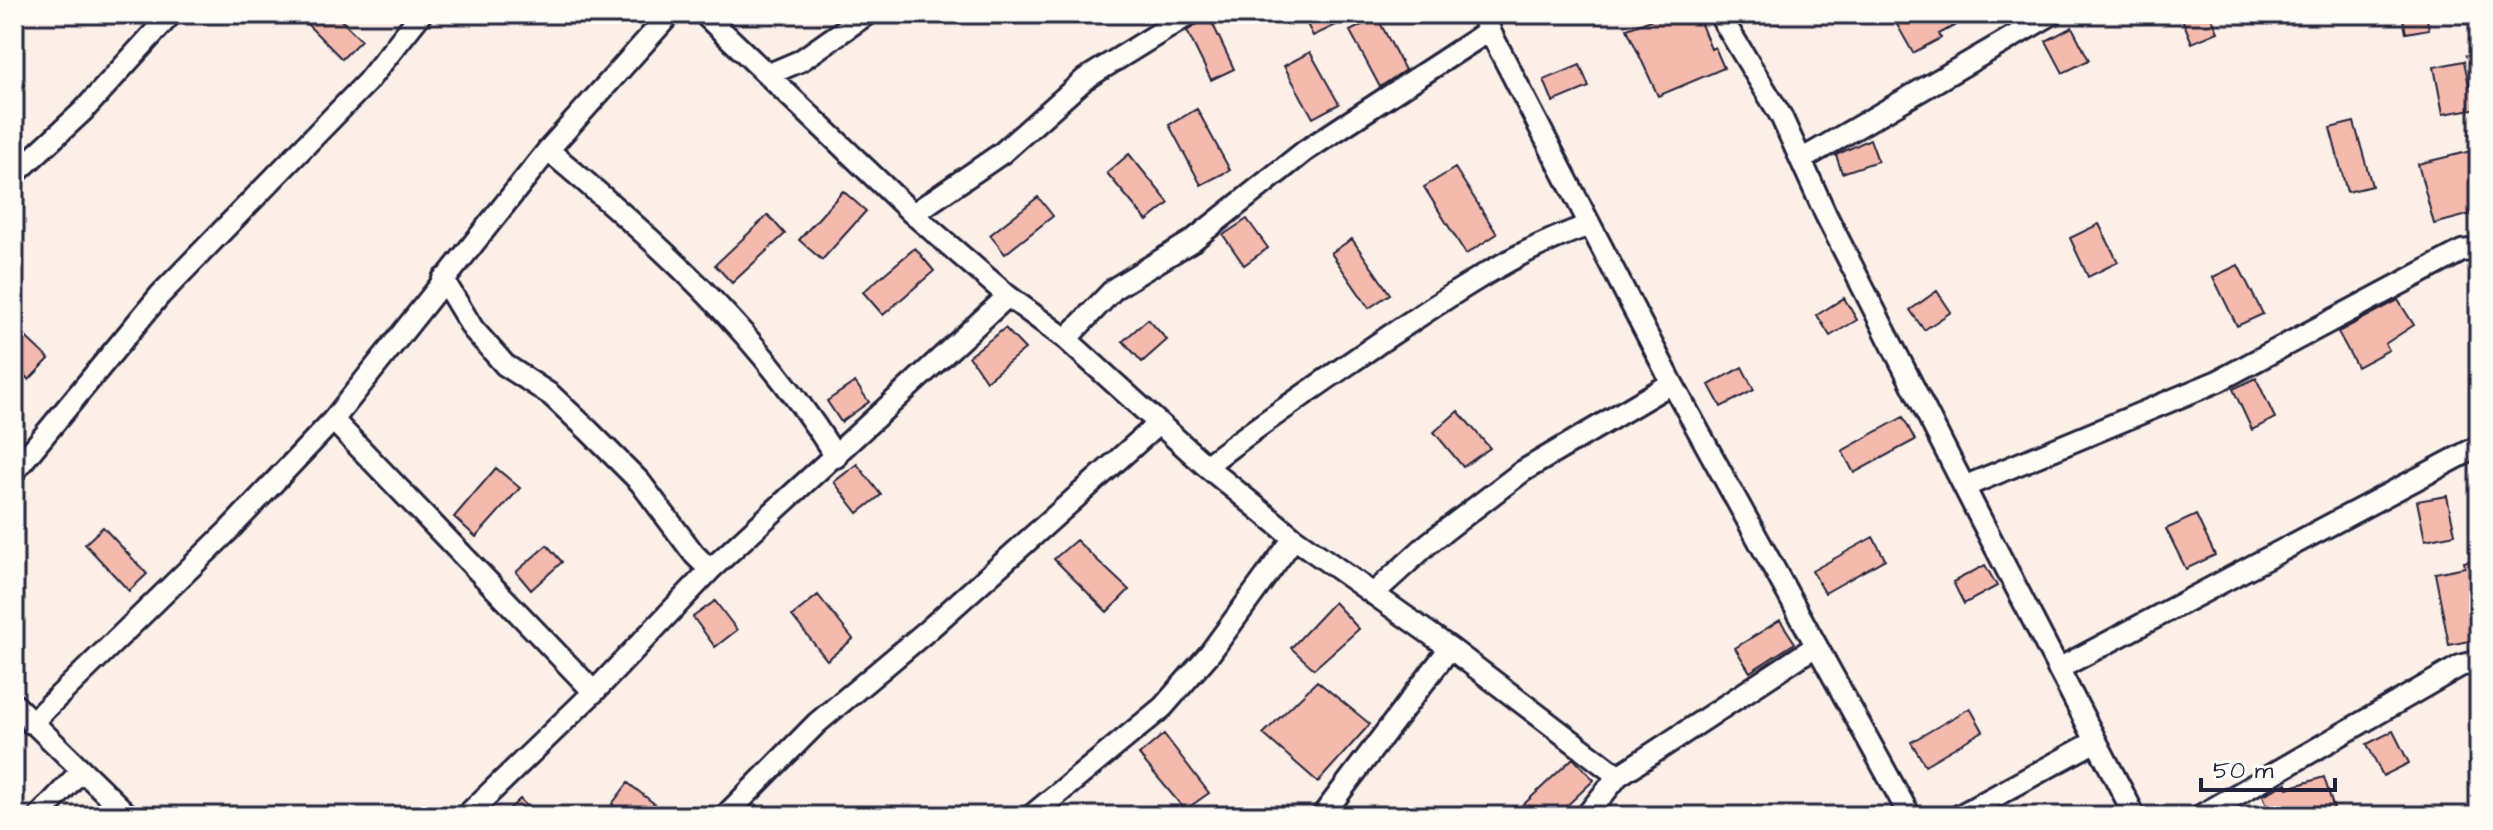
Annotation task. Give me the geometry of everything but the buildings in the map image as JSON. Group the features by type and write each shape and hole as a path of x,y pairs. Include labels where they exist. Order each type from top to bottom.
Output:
{"street":[{"path":"14,175 83,111 171,14"},
{"path":"14,472 160,295 357,93 421,14"},
{"path":"31,723 227,532 333,420 548,150 670,14"},
{"path":"704,14 913,214 1008,296 1066,339 1206,466 1294,538 1450,648 1618,776"},
{"path":"767,75 800,61 867,14"},
{"path":"913,214 1002,153 1085,79 1190,14"},
{"path":"1719,14 1781,116 2135,816"},
{"path":"1801,160 2052,14"},
{"path":"1066,339 1115,288 1192,241 1305,151 1486,22 1672,383 1907,815"},
{"path":"548,150 638,225 730,314 805,407 836,457"},
{"path":"1206,466 1261,423 1429,310 1553,237 1590,225"},
{"path":"1966,486 2218,381 2462,251 2479,249"},
{"path":"443,279 473,329 505,365 551,395 599,441 640,482 694,554 710,570"},
{"path":"466,816 594,692 710,570 1008,296"},
{"path":"1373,594 1429,543 1523,471 1672,383"},
{"path":"333,420 594,692"},
{"path":"725,816 817,723 928,630 1158,424"},
{"path":"2058,669 2479,446"},
{"path":"1031,816 1163,707 1210,653 1294,538"},
{"path":"1586,816 1618,776 1816,646"},
{"path":"1322,816 1450,648"},
{"path":"2200,816 2460,666 2479,661"},
{"path":"14,704 80,772 129,816"},
{"path":"1959,816 2096,741"},
{"path":"39,816 80,772"}],"path":[{"path":"2465,56 2479,52"}]}
